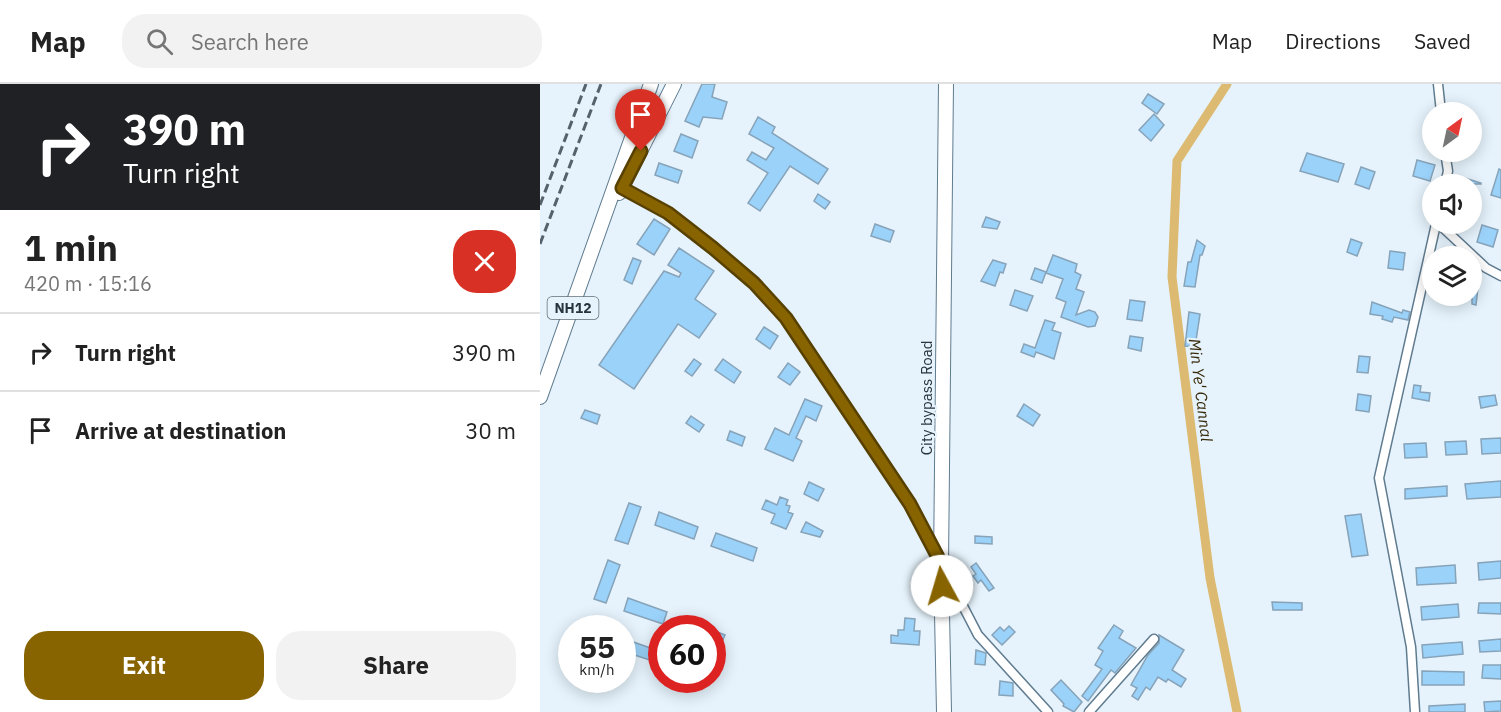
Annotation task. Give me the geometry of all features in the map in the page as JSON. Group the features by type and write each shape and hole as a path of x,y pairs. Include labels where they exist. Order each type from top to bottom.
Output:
{"main road":[{"name":"NH12","path":"540,397 618,186 651,84"},
{"name":"NH12","path":"618,186 674,84"},
{"name":"City bypass Road","path":"944,712 941,563 946,84"}],"street":[{"path":"1438,84 1440,102"},
{"path":"618,186 668,213 713,248 754,283 786,318 910,504 978,635 1048,712"},
{"path":"1415,712 1411,647 1379,478 1435,234"},
{"path":"1448,234 1486,268 1501,276"},
{"path":"1089,712 1154,639"}],"building":[{"path":"702,84 715,84 712,97 727,102 722,119 703,117 699,127 685,121"},
{"path":"1148,94 1164,104 1157,114 1142,103"},
{"path":"1154,114 1164,125 1151,141 1139,130"},
{"path":"758,117 775,127 772,133 828,169 818,184 790,166 760,211 748,203 768,173 747,160 752,152 766,160 774,148 749,134"},
{"path":"681,134 698,141 692,158 674,151"},
{"path":"1307,153 1344,164 1338,182 1300,171"},
{"path":"1417,160 1435,165 1432,174 1422,174 1422,179 1413,176"},
{"path":"659,163 682,171 678,183 655,175"},
{"path":"1361,167 1375,172 1369,189 1355,184"},
{"path":"1499,169 1501,170 1501,198 1491,195"},
{"path":"818,194 830,202 825,209 814,201"},
{"path":"986,217 1000,222 997,229 982,227"},
{"path":"654,219 670,229 654,255 637,244"},
{"path":"875,224 894,231 890,242 871,236"},
{"path":"1482,225 1498,230 1493,247 1477,242 1479,234 1482,234"},
{"path":"1351,239 1362,243 1357,256 1347,252"},
{"path":"1197,240 1205,246 1200,255 1195,287 1184,286 1188,262 1191,262"},
{"path":"679,248 714,271 695,299 716,314 699,338 678,324 634,389 599,365 664,271 679,277 681,273 668,265"},
{"path":"1390,251 1405,253 1403,270 1388,268"},
{"path":"1053,255 1077,264 1075,272 1081,275 1076,289 1084,292 1076,315 1089,310 1095,312 1098,317 1095,326 1088,327 1061,317 1066,302 1056,298 1063,279 1046,273"},
{"path":"633,258 641,261 632,284 624,280"},
{"path":"993,260 1006,264 995,286 981,281"},
{"path":"1035,268 1046,272 1042,283 1031,279"},
{"path":"1015,290 1033,296 1027,311 1010,305"},
{"path":"1130,300 1145,302 1142,321 1127,319"},
{"path":"1372,302 1402,313 1403,310 1410,312 1408,320 1394,317 1392,322 1382,319 1383,316 1370,314"},
{"path":"1189,312 1200,314 1195,347 1185,346"},
{"path":"1045,320 1055,323 1052,330 1061,333 1054,359 1036,352 1034,357 1021,352 1024,344 1035,348"},
{"path":"764,327 778,336 770,349 756,339"},
{"path":"1130,336 1143,338 1141,351 1128,348"},
{"path":"1359,356 1370,357 1368,373 1357,372"},
{"path":"694,359 701,364 692,376 685,371"},
{"path":"723,359 741,372 734,383 715,370"},
{"path":"788,363 800,372 790,385 778,377"},
{"path":"1414,385 1421,386 1420,392 1430,393 1429,401 1412,398"},
{"path":"1358,394 1371,396 1369,412 1356,410"},
{"path":"1495,395 1497,405 1481,408 1479,397"},
{"path":"805,399 822,406 816,421 806,416 796,438 802,441 793,461 765,449 775,428 789,435"},
{"path":"1024,404 1040,415 1033,426 1017,416"},
{"path":"585,410 600,415 597,424 581,418"},
{"path":"691,416 704,425 699,432 686,423"},
{"path":"730,431 745,437 742,446 727,440"},
{"path":"1501,438 1501,453 1482,454 1481,439"},
{"path":"1466,441 1467,454 1446,455 1445,442"},
{"path":"1426,443 1427,457 1405,458 1404,444"},
{"path":"1501,481 1501,497 1467,499 1465,484"},
{"path":"809,482 824,489 818,501 804,494"},
{"path":"1447,486 1447,496 1405,499 1405,489"},
{"path":"780,497 788,500 786,505 790,506 788,512 793,514 786,529 771,523 775,514 762,509 766,500 777,505"},
{"path":"629,503 641,507 628,544 615,540"},
{"path":"659,512 698,527 694,539 655,525"},
{"path":"1361,514 1368,555 1352,557 1345,516"},
{"path":"806,522 823,531 820,537 801,532"},
{"path":"716,533 757,548 753,561 711,546"},
{"path":"975,536 992,537 992,544 975,543"},
{"path":"608,560 620,565 606,603 594,599"},
{"path":"1501,561 1501,578 1479,580 1478,563"},
{"path":"976,563 994,588 989,591 981,580 978,583 973,576 976,574 971,567"},
{"path":"1455,565 1456,583 1417,585 1416,568"},
{"path":"628,598 667,612 666,615 648,615 648,619 624,611"},
{"path":"1272,602 1302,603 1302,610 1273,610"},
{"path":"1479,603 1501,603 1501,614 1478,613"},
{"path":"1458,604 1459,617 1422,620 1421,607"},
{"path":"905,618 915,619 914,631 920,631 919,645 891,643 891,635 898,636 898,630 904,630"},
{"path":"1114,625 1123,631 1119,638 1136,648 1115,673 1111,670 1088,701 1082,696 1102,669 1095,665 1103,651 1098,648"},
{"path":"1009,626 1015,632 1002,645 992,635 1000,627 1004,631"},
{"path":"1159,635 1184,650 1172,670 1186,679 1181,687 1168,679 1166,682 1158,677 1150,690 1146,687 1138,700 1132,696 1137,688 1131,685 1148,655 1159,643"},
{"path":"1501,639 1501,651 1480,652 1479,641"},
{"path":"1462,642 1463,654 1423,658 1422,645"},
{"path":"636,643 648,647 648,659 636,656"},
{"path":"976,650 986,653 985,665 975,664"},
{"path":"1483,665 1501,665 1501,679 1482,678"},
{"path":"1422,671 1464,672 1464,685 1422,685"},
{"path":"1061,680 1082,702 1074,712 1063,706 1064,704 1051,690"},
{"path":"1000,681 1013,683 1013,696 999,695"},
{"path":"1501,701 1501,711 1485,712 1484,702"},
{"path":"1465,704 1465,712 1429,712 1429,706"}],"waterway":[{"name":"Min Ye' Cannal","path":"1227,84 1177,161 1172,277 1210,578 1237,712"}],"railway":[{"path":"540,205 586,84"},
{"path":"540,244 601,84"}],"route":[{"path":"641,151 622,188 668,213 713,248 754,283 786,318 910,504 941,563 942,586"}]}
